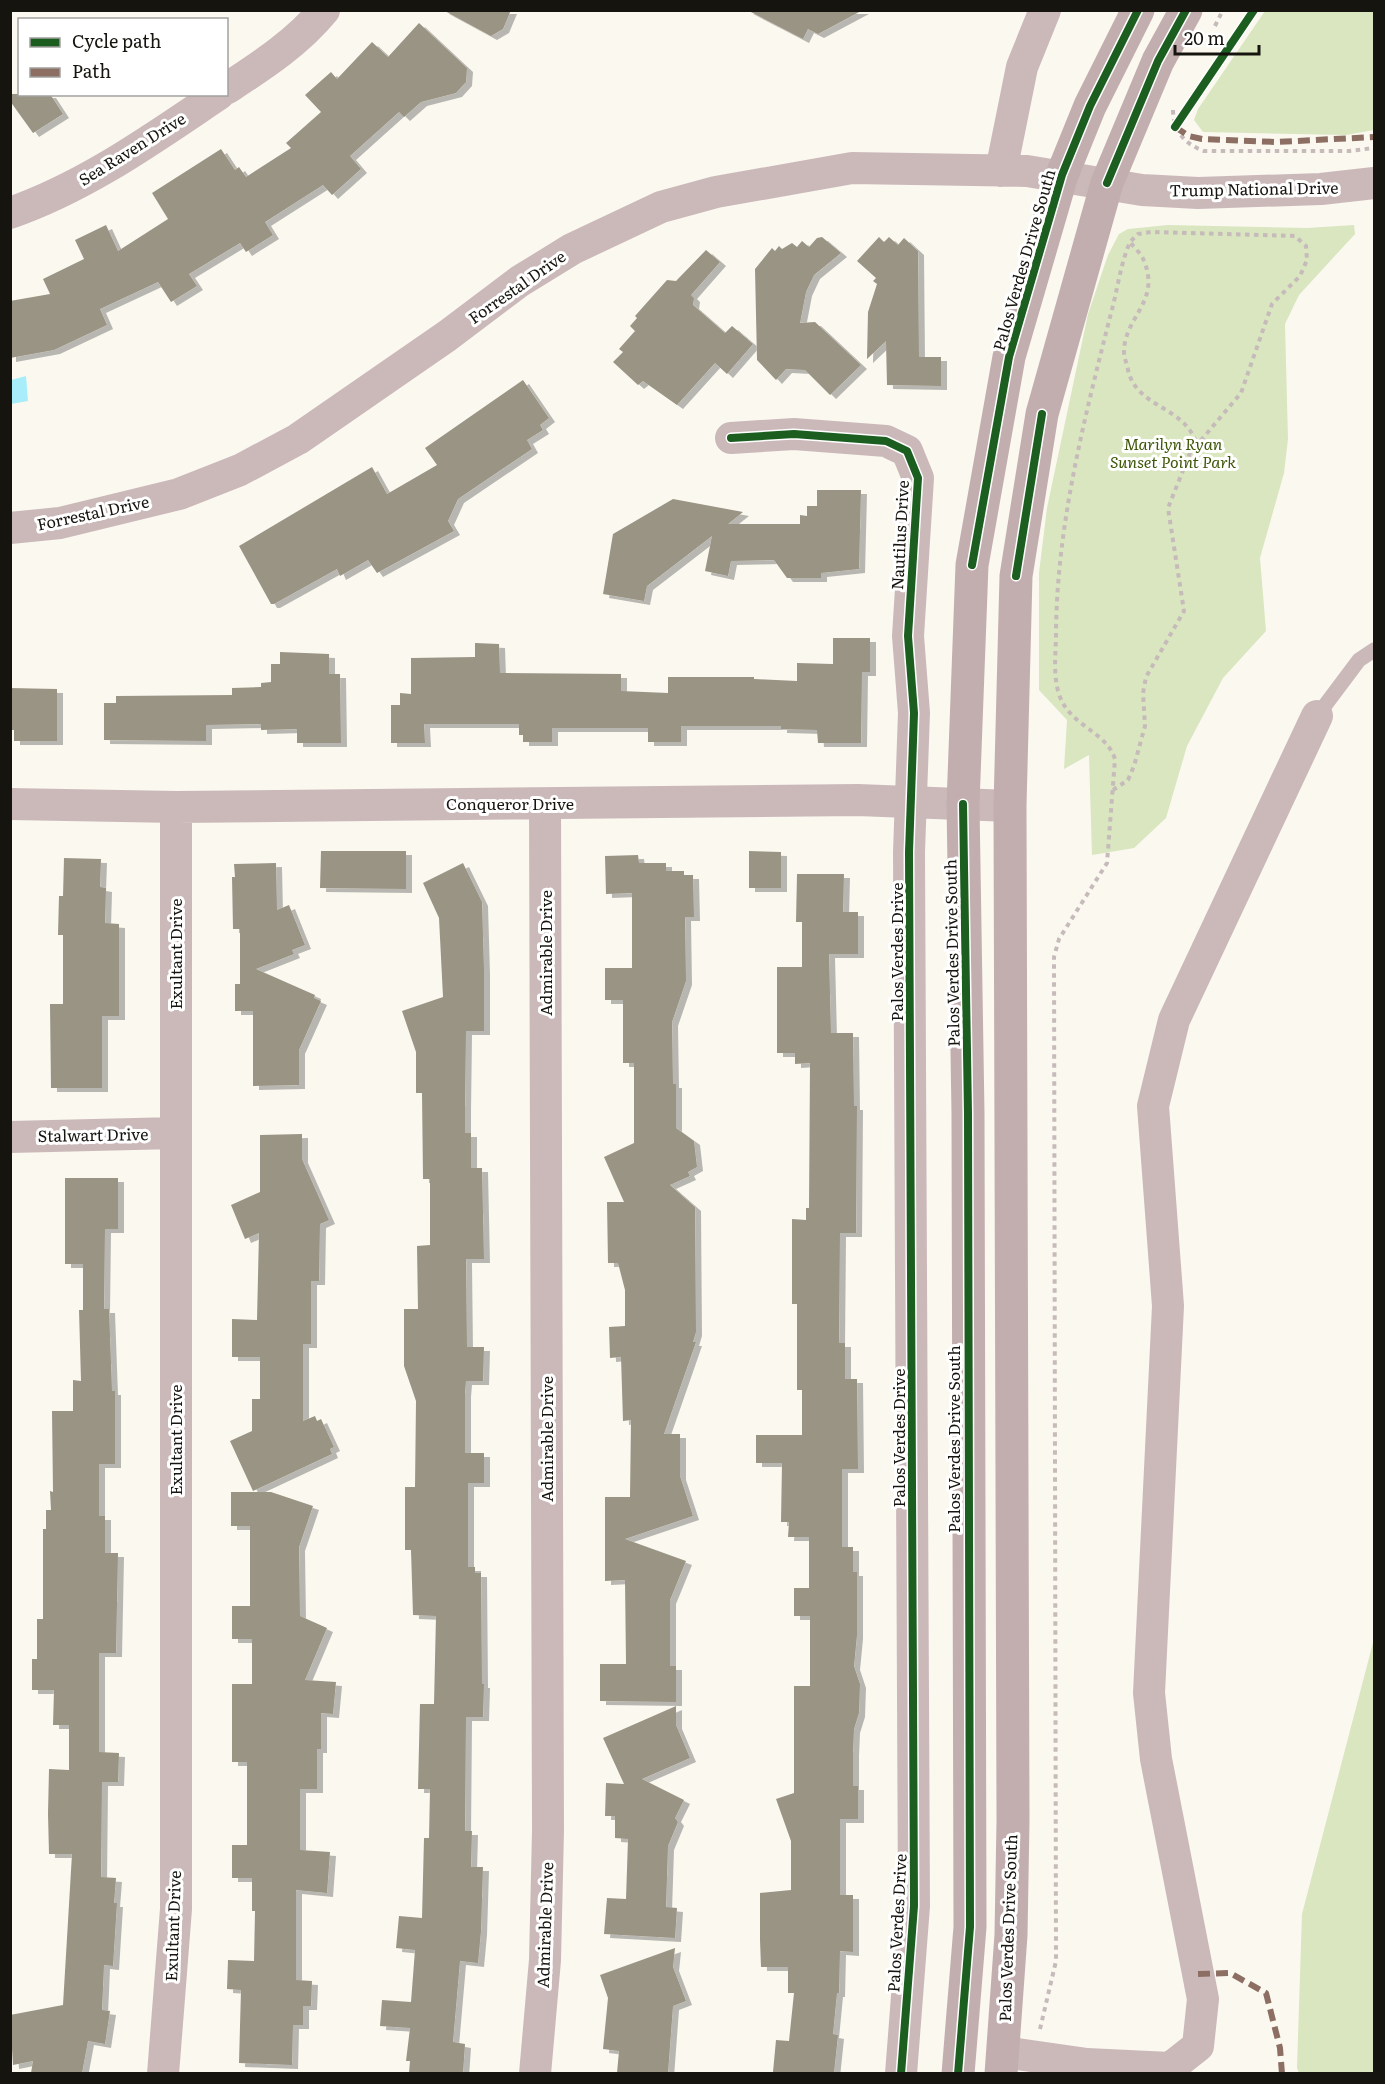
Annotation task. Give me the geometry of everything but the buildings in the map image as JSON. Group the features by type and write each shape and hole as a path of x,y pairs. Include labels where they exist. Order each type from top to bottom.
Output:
{"main road":[{"name":"Palos Verdes Drive South","path":"960,2061 970,1927 968,1114 963,804 972,566 1009,357 1062,175 1090,106 1138,10"},
{"name":"Palos Verdes Drive South","path":"1012,2061 1010,806 1016,576 1042,414 1107,183 1158,61 1186,10"},
{"path":"960,2061 1012,2061"}],"street":[{"path":"228,88 268,62 313,24 324,10"},
{"path":"1001,171 1022,67 1045,10"},
{"name":"Sea Raven Drive","path":"10,213 37,204 112,166 216,96"},
{"name":"Forrestal Drive","path":"10,528 60,523 179,494 240,470 298,439 555,259 661,207 716,192 852,168 955,168 1062,175"},
{"name":"Trump National Drive","path":"1062,175 1142,190 1198,193 1321,189 1374,183"},
{"name":"Nautilus Drive","path":"731,438 794,434 886,441 908,451 918,478 908,636 914,713 909,802"},
{"path":"1012,2061 1170,2068 1198,2046 1203,1999 1155,1759 1149,1693 1168,1306 1153,1106 1174,1020 1317,716"},
{"name":"Conqueror Drive","path":"10,804 176,807 858,800 1010,806"},
{"name":"Palos Verdes Drive","path":"902,2073 914,1905 909,802"},
{"name":"Admirable Drive","path":"535,2073 545,1960 548,1831 545,804"},
{"name":"Exultant Drive","path":"163,2073 176,1910 176,807"},
{"name":"Stalwart Drive","path":"10,1137 176,1133"}],"lane":[{"path":"1317,716 1359,660 1374,650"}],"path":[{"path":"1210,34 1223,10"},
{"path":"1174,104 1175,127 1187,142 1204,151 1349,151 1374,148"},
{"path":"1175,127 1182,118"},
{"path":"1012,2061 1056,1961 1054,957 1059,939 1107,863 1115,759 1110,746 1075,719 1063,704 1058,691 1055,671 1056,612 1066,516 1077,456 1130,242 1138,234 1151,232 1295,236 1305,246 1307,260 1300,276 1272,304 1241,393 1190,453 1168,508 1184,611 1146,677 1143,693 1145,726 1134,766 1128,780 1113,790"},
{"path":"1130,242 1144,259 1149,283 1147,300 1133,324 1124,352 1131,382 1142,395 1181,418 1189,427 1197,445"}],"green space":[{"path":"1265,11 1374,11 1374,130 1346,135 1203,132 1194,120 1198,109"},
{"name":"Marilyn Ryan Sunset Point Park","path":"1168,225 1307,228 1354,225 1355,234 1299,295 1285,324 1288,439 1284,473 1260,558 1266,631 1223,678 1187,746 1166,818 1134,848 1092,855 1089,755 1064,769 1067,720 1039,690 1039,573 1047,508 1088,314 1108,255 1119,234 1128,229"},
{"path":"1374,1639 1374,2073 1299,2073 1297,2068 1302,1914"}],"water":[{"path":"26,376 28,401 11,404 11,380"}],"marked path":[{"path":"1175,127 1189,136 1202,139 1276,142 1374,137"},
{"path":"1198,1974 1230,1973 1266,1993 1280,2048 1282,2074"}],"cycle path":[{"path":"972,565 1009,357 1062,175 1090,106 1138,10"},
{"path":"1107,183 1158,61 1186,10"},
{"path":"1175,127 1254,10"},
{"path":"1016,576 1042,414"},
{"path":"731,438 794,434 886,441 907,451 918,478 908,636 914,713 909,852 914,1906 901,2074"},
{"path":"958,2074 970,1927 968,1114 963,804"}]}
